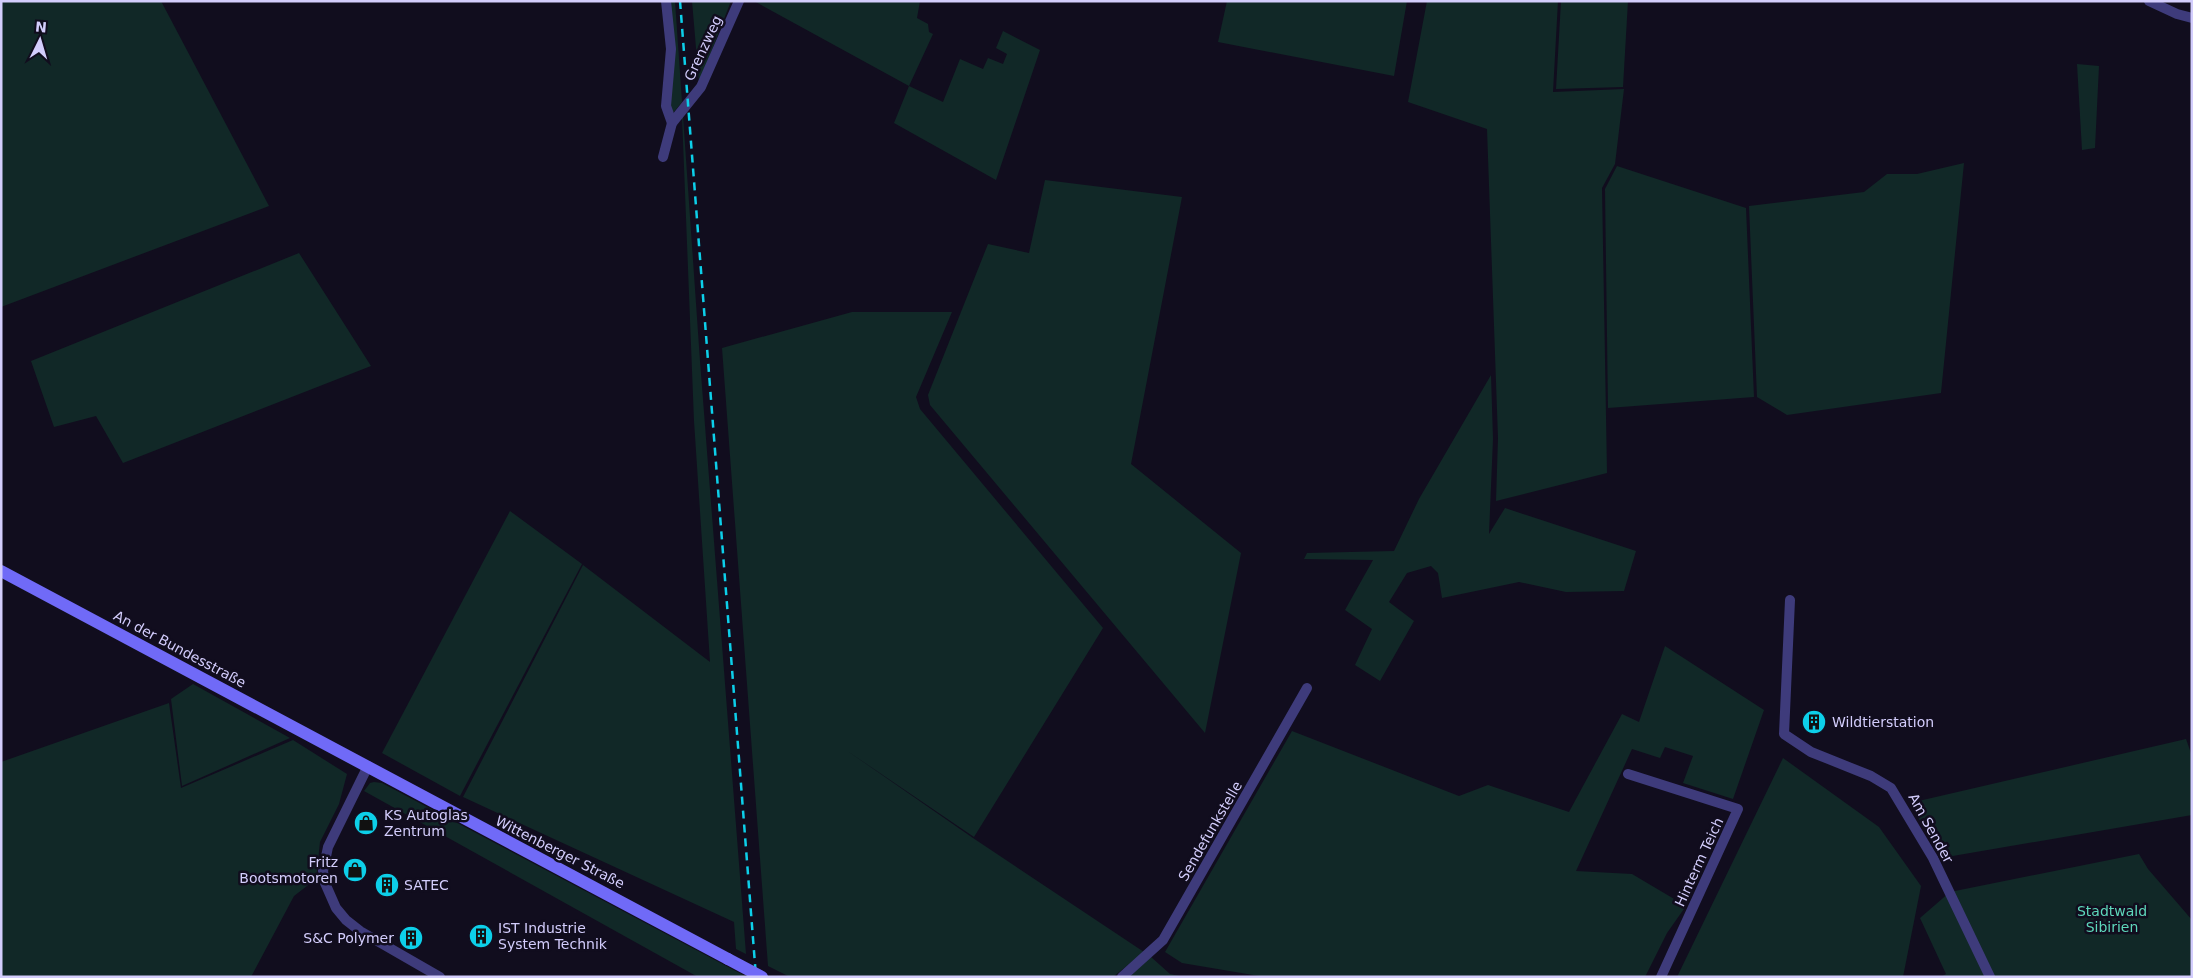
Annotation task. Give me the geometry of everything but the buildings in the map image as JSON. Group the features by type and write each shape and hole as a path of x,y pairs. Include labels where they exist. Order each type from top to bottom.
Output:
{"main road":[{"name":"An der Bundesstraße","path":"1,571 344,754"},
{"name":"Wittenberger Straße","path":"344,754 762,977"}],"street":[{"path":"666,1 671,50 666,106 672,122"},
{"name":"Grenzweg","path":"663,156 672,122 701,87 739,1"},
{"path":"2149,1 2177,14 2192,18"},
{"name":"Am Sender","path":"1790,600 1784,734 1811,752 1871,776 1891,788 1933,858 1990,977"},
{"name":"Sendefunkstelle","path":"1122,977 1163,940 1308,688"},
{"path":"368,766 328,847 323,871 325,883 336,908 346,920 360,931 440,977"},
{"name":"Hinterm Teich","path":"1628,774 1738,809 1661,977"}],"green space":[{"path":"6,1 161,1 269,206 1,307 1,3"},
{"path":"668,1 675,1 682,102 673,113 670,111"},
{"path":"692,1 731,1 699,83"},
{"path":"754,1 920,1 917,18 928,24 929,32 933,34 909,86"},
{"path":"1227,1 1407,1 1394,76 1218,42"},
{"path":"1427,1 1558,1 1553,92 1624,89 1615,164 1602,188 1607,473 1496,501 1498,438 1487,129 1408,102"},
{"path":"1561,1 1628,1 1623,87 1556,89"},
{"path":"1003,31 1040,50 996,180 894,123 909,86 943,102 960,59 983,69 988,58 1003,64 1007,54 996,48"},
{"path":"2077,64 2099,66 2095,148 2082,150"},
{"path":"682,116 746,954 736,949 734,922 463,797 583,565 710,662 694,421"},
{"path":"1964,163 1941,393 1787,415 1757,397 1749,206 1864,192 1887,174 1917,174"},
{"path":"1617,166 1746,208 1754,397 1608,408 1605,189"},
{"path":"1045,180 1182,197 1131,464 1241,553 1205,733 930,405 928,395 988,244 1029,253"},
{"path":"299,253 371,366 123,463 96,416 54,427 31,361"},
{"path":"852,312 952,312 916,397 920,409 1103,628 974,837 846,750 973,838 1144,952 1113,977 790,977 768,966 722,348"},
{"path":"1491,375 1493,439 1489,534 1505,508 1636,551 1624,591 1566,592 1519,582 1442,598 1438,573 1431,566 1407,573 1389,602 1414,621 1380,681 1355,665 1372,629 1345,610 1373,560 1304,559 1307,553 1394,551 1419,499"},
{"path":"510,511 582,564 460,796 382,753"},
{"path":"1665,646 1764,710 1733,799 1683,783 1693,756 1665,747 1660,758 1632,749 1576,871 1632,874 1686,906 1667,933 1645,977 1265,977 1182,963 1165,952 1292,731 1459,796 1488,785 1569,812 1622,714 1639,722"},
{"path":"193,684 290,738 182,786 171,699"},
{"path":"169,703 181,788 293,740 347,774 339,804 320,842 316,879 294,896 251,977 1,977 1,762"},
{"path":"2186,739 2192,756 2192,815 1941,858 1910,803"},
{"path":"1783,758 1879,827 1921,886 1903,977 1677,977"},
{"path":"370,783 382,783 747,977 698,977 364,791"},
{"name":"Stadtwald Sibirien","path":"2139,854 2148,869 2192,920 2192,977 1941,977 1946,974 1920,918 1950,892"},
{"path":"1151,957 1170,974 1184,977 1129,977"}],"railway":[{"path":"680,1 756,977"}],"place":[{"name":"Wildtierstation","path":"1814,722"},
{"name":"KS Autoglas Zentrum","path":"366,823"},
{"name":"Fritz Bootsmotoren","path":"355,870"},
{"name":"SATEC","path":"387,885"},
{"name":"IST Industrie System Technik","path":"481,936"},
{"name":"S&C Polymer","path":"411,938"}]}
